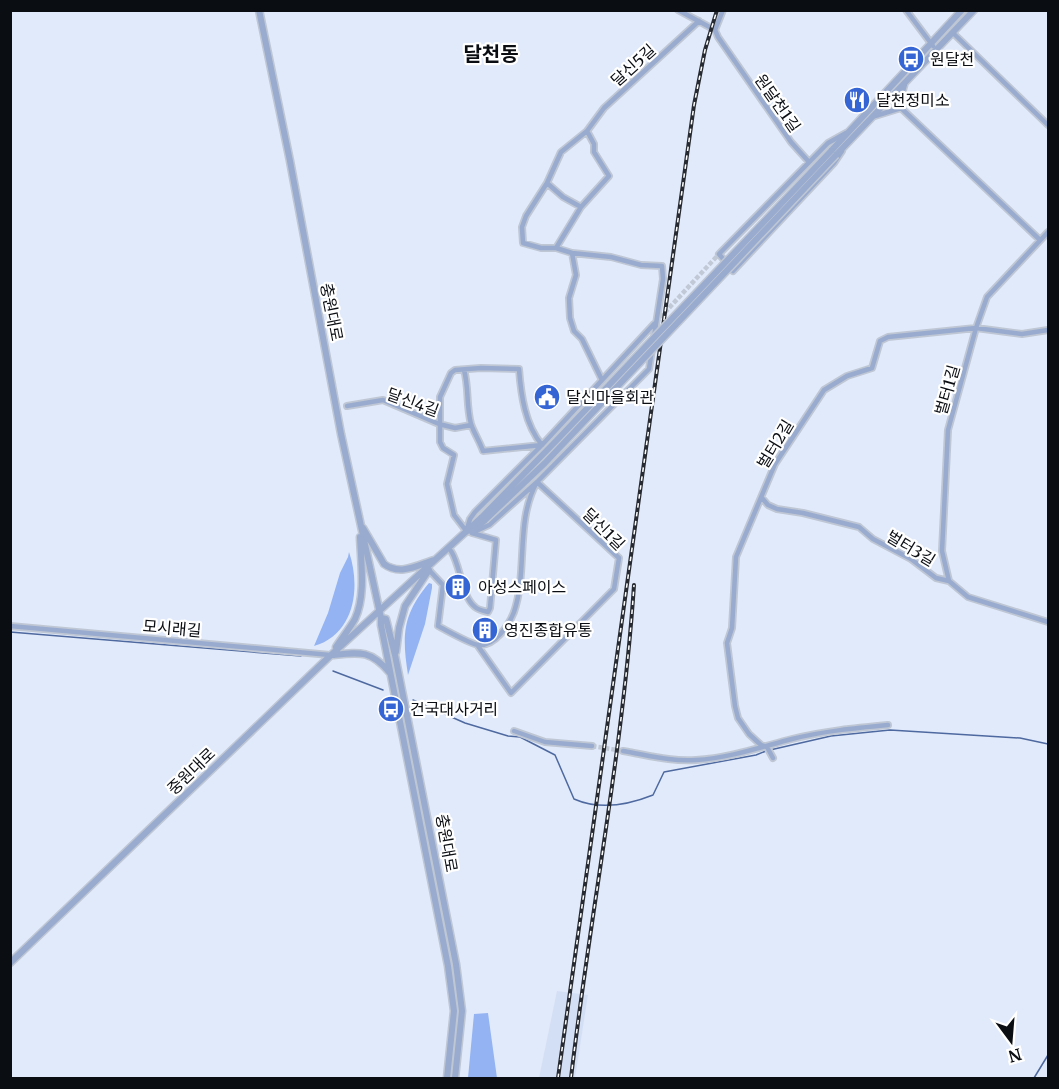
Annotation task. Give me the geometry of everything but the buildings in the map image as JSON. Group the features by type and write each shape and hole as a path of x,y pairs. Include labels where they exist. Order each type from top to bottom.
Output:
{"street":[{"name":"충원대로","path":"259,10 359,521 380,610 390,673 452,993 453,1020 447,1078"},
{"path":"678,10 715,30 723,10"},
{"path":"906,10 937,50"},
{"path":"833,153 849,132 962,10"},
{"path":"833,153 848,142 872,118 974,10"},
{"name":"달신5길","path":"656,322 663,279 662,266 641,265 611,257 572,253 523,243 522,227 526,216 547,183 561,152 587,131 604,108 699,21"},
{"name":"원달천1길","path":"715,30 791,142 809,162"},
{"path":"953,33 1048,126"},
{"path":"905,84 900,99 901,108 1041,240"},
{"path":"872,118 901,108"},
{"path":"556,248 581,207 609,176 594,152 594,144 587,131"},
{"path":"848,142 834,163 733,271 719,254 828,143 849,132"},
{"name":"중원대로","path":"10,963 331,655 484,518 833,153"},
{"path":"547,183 563,197 581,207"},
{"name":"벌터1길","path":"949,580 942,551 948,429 976,328 987,297 1048,232"},
{"path":"572,253 576,275 569,298 570,318 574,331 582,339 602,380"},
{"path":"469,532 470,519 475,512 542,445 656,322"},
{"path":"469,532 489,525 537,482 649,369 656,322"},
{"name":"벌터2길","path":"767,747 761,745 749,734 738,718 735,706 727,643 732,628 736,557 762,498 768,478 824,390 847,376 872,368 880,341 888,337 976,328 1022,334 1048,330"},
{"path":"451,551 457,561 469,600 475,609 488,612 496,540 469,532 454,515 447,484 454,455 443,448 440,442 440,396 451,373 455,370 481,368 519,369 521,390 533,434 542,445"},
{"path":"464,370 468,383 466,389 471,425 483,451 542,445"},
{"name":"달신4길","path":"347,406 383,400 439,424 455,428 471,425"},
{"path":"478,646 490,643 499,635 514,612 524,533 532,491 537,482"},
{"name":"달신1길","path":"429,570 443,585 438,626 478,646 511,693 614,589 619,558 537,482"},
{"name":"벌터3길","path":"762,498 768,505 777,509 859,527 873,540 911,559 936,578 949,580 968,597 1048,622"},
{"path":"359,521 384,564 389,568 406,570 437,559"},
{"path":"331,655 355,617 360,599 359,521"},
{"name":"중원대로","path":"392,600 397,599 469,532"},
{"path":"395,655 405,606 429,570"},
{"name":"충원대로","path":"381,618 386,619 395,655 425,800 460,992 462,1021 455,1078"},
{"name":"모시래길","path":"10,626 331,655"},
{"path":"331,655 366,654 374,657 390,673"},
{"path":"623,751 678,760 697,760 767,747 832,731 888,725"},
{"path":"514,731 545,742 592,746"},
{"path":"767,747 773,758"}],"shaded area":[{"path":"349,552 354,580 351,608 338,631 328,640 314,646 328,613"},
{"path":"429,583 432,584 432,588 425,624 408,675 405,649 406,626 413,605"},
{"path":"557,991 588,995 575,1078 539,1078"},
{"path":"488,1013 497,1078 468,1078 474,1014"}],"waterway":[{"path":"10,632 301,656"},
{"path":"333,671 383,690"},
{"path":"413,700 465,723 508,736 520,737 555,755 574,799 593,804 624,804 653,795 664,772 756,755 766,751"},
{"path":"770,750 831,736 890,730 1020,738 1048,744"},
{"path":"1034,1078 1048,1055"}],"tunnel":[{"path":"656,322 719,254"},
{"path":"592,746 623,751"}],"railway":[{"path":"558,1078 694,105 705,50 717,10"},
{"path":"571,1078 622,709 634,585"}],"place":[{"name":"원달천","path":"911,59"},
{"name":"달천정미소","path":"857,100"},
{"name":"달신마을회관","path":"547,397"},
{"name":"아성스페이스","path":"458,587"},
{"name":"영진종합유통","path":"485,630"},
{"name":"건국대사거리","path":"391,709"}],"district":[{"name":"달천동","path":"491,53"}]}
